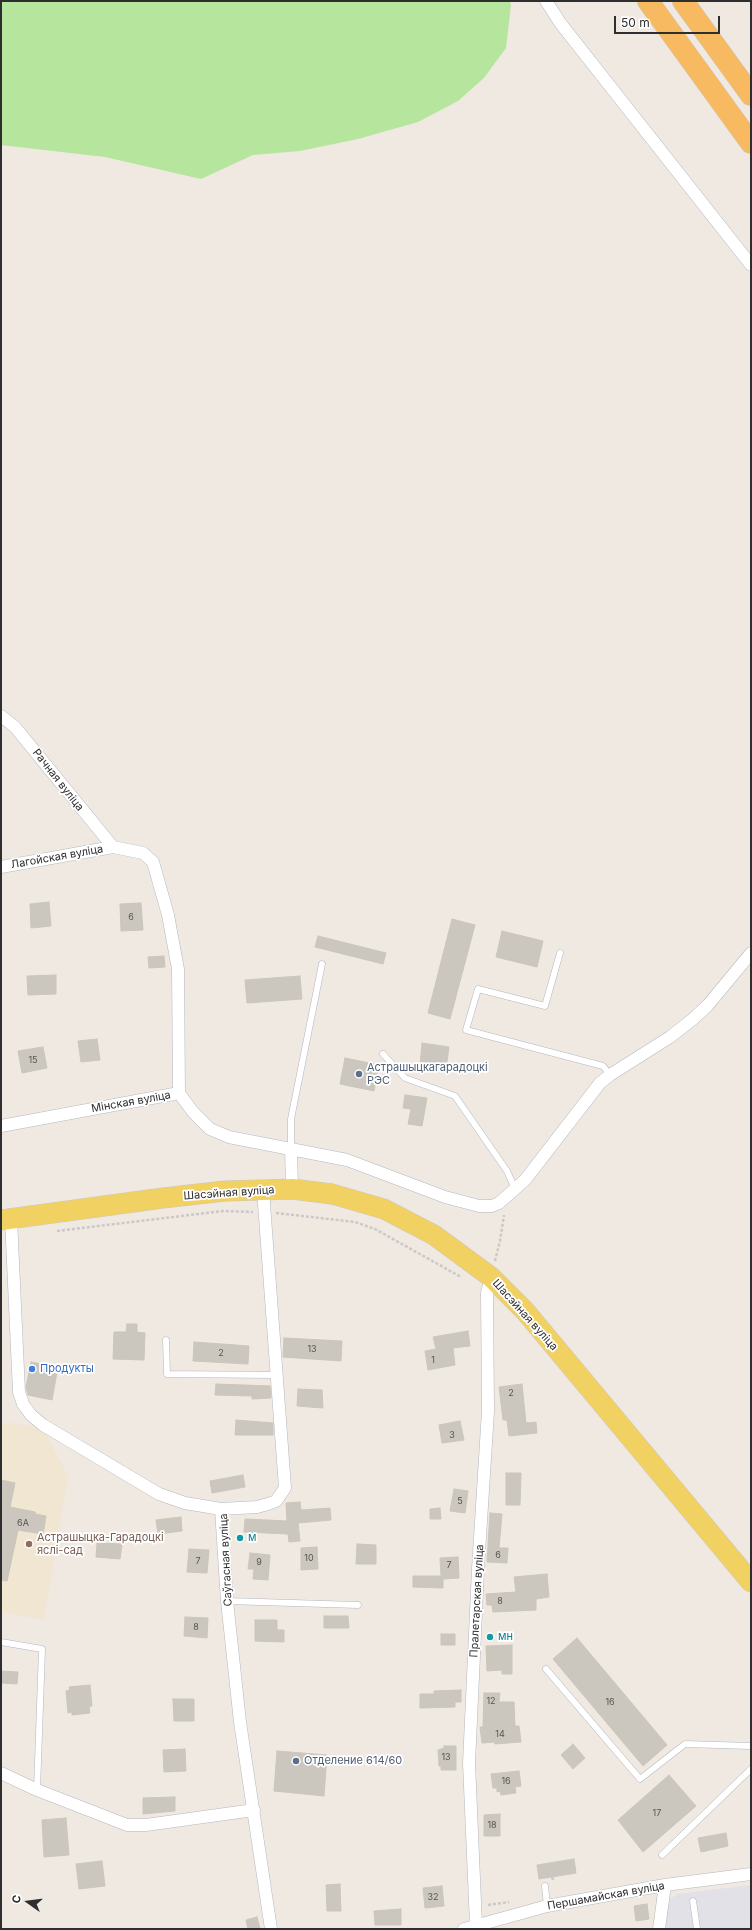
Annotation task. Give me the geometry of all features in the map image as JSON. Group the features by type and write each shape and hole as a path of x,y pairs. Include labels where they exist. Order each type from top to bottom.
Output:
{"highway":[{"path":"648,1 751,143"},
{"path":"683,1 751,95"}],"main road":[{"name":"Шасэйная вуліца","path":"6,1219 225,1191 292,1189 332,1194 384,1209 434,1235 489,1285 525,1311 751,1582"}],"street":[{"path":"546,1 566,30 751,265"},
{"name":"Рачная вуліца","path":"1,716 16,727 113,847"},
{"path":"113,847 143,853 153,862 163,894 178,969 179,1093"},
{"name":"Лагойская вуліца","path":"1,867 113,847"},
{"name":"Мінская вуліца","path":"1,1126 179,1093 192,1112 210,1129 229,1137 347,1160 467,1203 492,1206 499,1203 516,1189 539,1163 592,1092 610,1075 670,1037 708,1006 751,953"},
{"path":"291,1148 292,1189"},
{"name":"Саўгасная вуліца","path":"263,1190 285,1488 276,1501 268,1504 257,1507 221,1509 227,1601 240,1722 271,1929"},
{"path":"6,1219 19,1392 23,1404 31,1415 44,1425 159,1494 185,1503 221,1509"},
{"name":"Пралетарская вуліца","path":"470,1927 470,1763 478,1569 488,1411 489,1285"},
{"path":"1,1773 37,1790 111,1819 136,1826 254,1810"},
{"name":"Першамайская вуліца","path":"470,1927 548,1906 664,1885 751,1874"},
{"path":"659,1929 664,1885"}],"lane":[{"path":"560,953 545,1006 478,989 466,1030 603,1066 610,1075"},
{"path":"291,1148 291,1119 322,964"},
{"path":"383,1054 405,1078 455,1096 507,1171 516,1189"},
{"path":"166,1340 167,1374 276,1375"},
{"path":"227,1601 358,1605"},
{"path":"1,1642 42,1649 37,1790"},
{"path":"546,1669 640,1779 685,1744 751,1746"},
{"path":"662,1855 751,1769"},
{"path":"545,1886 548,1906"},
{"path":"693,1901 697,1929"}],"path":[{"path":"52,1232 223,1211 264,1212 355,1222 375,1228 489,1285 500,1241 506,1198"}],"shaded area":[{"name":"Астрашыцка-Гарадоцкі яслі-сад","path":"8,1423 42,1427 68,1476 44,1620 1,1612 1,1424"},
{"path":"751,1885 751,1929 664,1929 668,1900 678,1894"}],"green space":[{"path":"1,1 510,1 511,5 506,48 484,78 458,101 418,122 358,139 300,151 253,155 201,179 105,157 1,145"}],"building":[{"path":"49,902 51,926 31,928 30,904"},
{"path":"141,903 143,930 121,931 120,904"},
{"path":"452,919 475,925 450,1019 428,1013"},
{"path":"502,931 543,941 537,967 496,957"},
{"path":"318,936 386,953 383,964 315,947"},
{"path":"164,956 165,967 149,968 148,957"},
{"path":"56,975 56,994 28,995 27,976"},
{"path":"300,976 302,999 247,1003 245,980"},
{"path":"97,1039 100,1060 81,1062 78,1041"},
{"path":"422,1043 449,1047 446,1069 420,1066"},
{"path":"43,1047 47,1068 22,1073 18,1051"},
{"name":"Астрашыцкагарадоцкі РЭС","path":"345,1058 379,1065 374,1091 340,1084"},
{"path":"405,1095 427,1098 422,1126 408,1124 411,1109 403,1108"},
{"path":"127,1324 137,1324 137,1332 145,1333 144,1360 113,1359 114,1332 126,1332"},
{"path":"468,1331 470,1346 453,1348 455,1365 428,1370 425,1351 436,1349 433,1337"},
{"path":"284,1338 342,1341 341,1361 283,1357"},
{"path":"194,1342 249,1346 248,1364 193,1361"},
{"path":"31,1362 58,1367 52,1400 28,1395 26,1387"},
{"path":"216,1384 270,1386 271,1398 252,1399 252,1396 215,1395"},
{"path":"522,1384 526,1423 536,1422 537,1433 509,1436 507,1420 503,1420 499,1387"},
{"path":"298,1389 322,1390 323,1408 297,1406"},
{"path":"236,1420 273,1423 273,1435 235,1435"},
{"path":"460,1421 464,1440 442,1443 439,1425"},
{"path":"506,1473 521,1473 520,1505 506,1505"},
{"path":"243,1475 245,1487 212,1493 210,1481"},
{"path":"1,1480 15,1483 10,1507 35,1512 35,1514 46,1516 43,1534 18,1530 7,1581 1,1580"},
{"path":"454,1489 468,1491 465,1513 450,1511"},
{"path":"300,1502 301,1510 330,1508 331,1520 298,1523 300,1541 289,1542 288,1534 244,1532 245,1519 287,1521 286,1503"},
{"path":"440,1508 441,1519 430,1519 430,1509"},
{"path":"490,1513 502,1514 499,1548 508,1548 507,1563 487,1562"},
{"path":"181,1517 182,1531 158,1534 156,1520"},
{"path":"97,1543 122,1544 120,1559 96,1557"},
{"path":"357,1544 376,1545 376,1564 356,1564"},
{"path":"317,1547 318,1569 301,1570 301,1548"},
{"path":"189,1549 209,1550 207,1573 187,1572"},
{"path":"250,1553 270,1555 268,1580 253,1579 254,1569 248,1569"},
{"path":"458,1557 459,1578 443,1579 443,1588 413,1587 413,1576 441,1576 440,1558"},
{"path":"547,1574 549,1597 536,1599 536,1610 493,1612 492,1605 487,1605 486,1594 516,1592 514,1577"},
{"path":"324,1616 348,1616 349,1628 324,1628"},
{"path":"185,1617 208,1618 207,1638 184,1636"},
{"path":"255,1620 277,1620 277,1630 284,1630 284,1642 255,1641"},
{"path":"441,1634 455,1634 455,1645 441,1645"},
{"path":"577,1638 667,1745 643,1766 553,1659"},
{"path":"512,1645 512,1674 502,1674 502,1670 487,1671 486,1646"},
{"path":"1,1671 18,1672 17,1684 1,1683"},
{"path":"90,1685 92,1706 89,1707 90,1713 72,1715 72,1712 68,1713 66,1691 70,1690 69,1687"},
{"path":"461,1690 461,1702 455,1702 455,1707 420,1708 420,1694 434,1694 434,1691"},
{"path":"484,1693 500,1693 499,1702 514,1702 515,1726 519,1726 521,1742 495,1744 494,1742 482,1743 480,1727 483,1727"},
{"path":"173,1699 194,1699 194,1721 174,1721"},
{"path":"573,1744 585,1758 573,1769 561,1755"},
{"path":"444,1746 456,1746 456,1770 441,1770 441,1766 439,1766 438,1750 444,1748"},
{"path":"185,1749 186,1771 164,1772 163,1750"},
{"path":"277,1751 327,1755 324,1796 274,1791"},
{"path":"519,1771 521,1786 515,1787 516,1793 501,1795 500,1791 497,1792 497,1788 493,1788 491,1774"},
{"path":"669,1775 696,1806 643,1852 618,1820"},
{"path":"175,1797 175,1811 143,1814 143,1798"},
{"path":"500,1814 500,1836 484,1836 484,1815"},
{"path":"66,1818 69,1855 44,1857 42,1820"},
{"path":"726,1833 728,1846 701,1852 698,1838"},
{"path":"574,1859 576,1873 539,1879 537,1865"},
{"path":"102,1861 105,1886 79,1889 76,1864"},
{"path":"340,1884 341,1911 327,1911 326,1885"},
{"path":"442,1886 444,1906 425,1908 423,1888"},
{"path":"647,1904 649,1919 636,1921 634,1906"},
{"path":"401,1909 401,1925 375,1925 374,1911"},
{"path":"257,1917 260,1929 248,1929 246,1920"}],"place":[{"name":"Астрашыцкагарадоцкі РЭС","path":"359,1074"},
{"name":"Продукты","path":"32,1369"},
{"name":"м","path":"240,1538"},
{"name":"Астрашыцка-Гарадоцкі яслі-сад","path":"29,1544"},
{"name":"мн","path":"490,1637"},
{"name":"Отделение 614/60","path":"296,1761"}]}
